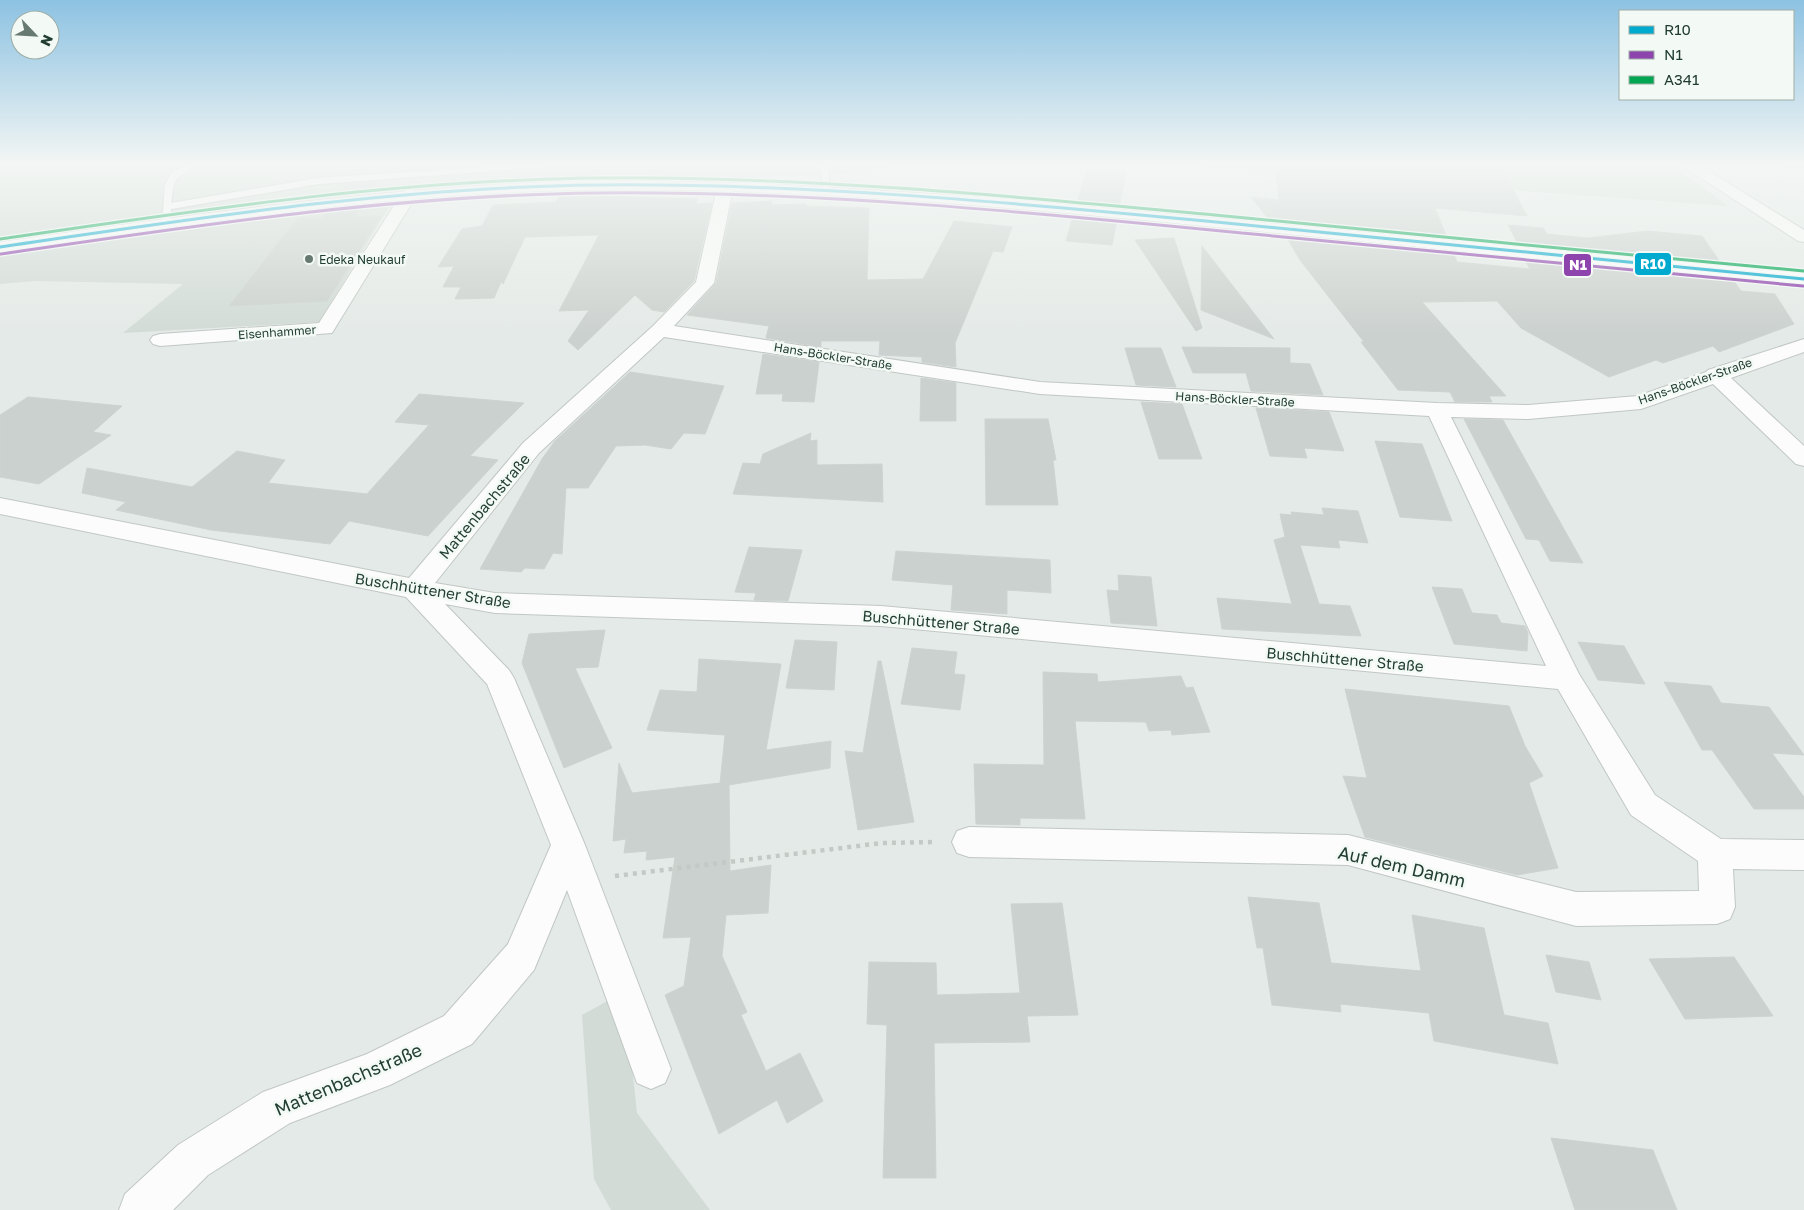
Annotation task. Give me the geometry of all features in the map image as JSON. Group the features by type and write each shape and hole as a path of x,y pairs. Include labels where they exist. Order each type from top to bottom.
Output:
{"street":[{"path":"0,247 132,221"},
{"name":"Eisenhammer","path":"160,340 325,329 393,221"},
{"name":"Mattenbachstraße","path":"415,589 531,448 660,330 705,283 718,221"},
{"path":"1211,221 1804,279"},
{"path":"1780,221 1804,237"},
{"name":"Hans-Böckler-Straße","path":"660,330 1040,388 1437,410 1528,412 1641,402 1715,374 1804,345"},
{"path":"1715,374 1804,459"},
{"path":"1437,410 1567,679 1642,805 1715,854 1804,855"},
{"name":"Buschhüttener Straße","path":"0,506 415,589 495,603 881,616 1567,679"},
{"path":"415,589 499,678 568,845 651,1069"},
{"name":"Auf dem Damm","path":"970,842 1348,850 1576,909 1718,907 1715,854"},
{"name":"Mattenbachstraße","path":"141,1210 193,1160 278,1107 376,1071 458,1030 520,957 568,845"}],"path":[{"path":"580,880 882,842 970,842"}],"shaded area":[{"path":"0,221 121,221 0,238"},
{"path":"242,221 380,221 319,322 123,333 183,284 36,281 0,284 0,255"},
{"path":"624,992 637,1113 710,1210 611,1210 594,1179 582,1015"}],"building":[{"name":"Edeka Neukauf","path":"295,221 378,221 327,301 229,306"},
{"path":"484,221 708,221 694,281 664,312 652,310 635,295 578,350 568,341 589,310 559,311 599,235 525,237 503,284 501,282 494,298 455,299 461,287 443,287 454,266 438,267 462,229 482,226"},
{"path":"728,221 869,221 867,280 923,279 954,221 1012,227 1003,252 993,251 955,343 956,367 922,362 922,357 879,355 880,341 821,341 821,347 766,338 769,326 687,315 716,283"},
{"path":"1071,221 1117,221 1112,245 1066,241"},
{"path":"1275,221 1440,221 1447,238"},
{"path":"1508,225 1543,228 1547,234 1587,238 1647,231 1702,236 1721,263 1518,244"},
{"path":"1286,236 1453,252 1457,262 1530,269 1525,260 1733,280 1741,291 1775,294 1794,324 1719,352 1713,346 1663,363 1656,360 1609,377 1521,328 1497,301 1422,302 1506,396 1489,396 1492,402 1455,402 1450,392 1398,390 1361,342 1364,342 1300,260"},
{"path":"1174,238 1202,328 1196,331 1135,240"},
{"path":"1202,246 1274,339 1201,310"},
{"path":"1182,347 1290,348 1290,363 1310,364 1323,395 1251,391 1246,373 1193,373"},
{"path":"1125,348 1161,348 1176,387 1136,385"},
{"path":"763,354 819,362 814,402 782,401 783,394 756,394"},
{"path":"630,372 724,386 705,434 684,433 671,449 645,445 616,446 588,488 566,488 562,554 553,553 544,569 525,568 521,572 480,569 542,459 555,441"},
{"path":"921,378 956,383 956,421 920,421"},
{"path":"419,394 524,403 470,456 498,460 428,536 349,521 330,544 211,530 116,510 126,502 82,493 87,468 192,487 237,451 285,460 268,483 367,494 429,425 395,422"},
{"path":"28,397 122,406 93,432 111,435 39,484 0,477 0,415"},
{"path":"1141,402 1182,404 1202,459 1159,459"},
{"path":"1256,408 1329,412 1344,451 1304,448 1307,458 1270,456"},
{"path":"985,419 1048,419 1056,460 1053,460 1058,505 986,505"},
{"path":"1464,419 1503,420 1583,563 1550,561 1539,540 1526,539"},
{"path":"811,433 810,441 817,440 817,465 882,464 883,502 733,494 743,463 760,464 763,454"},
{"path":"1375,441 1422,444 1452,521 1400,517"},
{"path":"1322,508 1358,511 1368,543 1338,540 1340,548 1300,545 1319,604 1350,606 1361,636 1222,629 1217,598 1292,604 1274,540 1285,537 1280,514 1292,515 1291,512 1324,515"},
{"path":"749,547 802,550 788,601 754,600 756,593 735,592"},
{"path":"896,551 1050,560 1051,593 1007,590 1007,614 951,610 953,585 892,580"},
{"path":"1118,575 1151,577 1157,626 1111,623 1107,590 1119,591"},
{"path":"1432,587 1462,589 1472,613 1497,615 1501,623 1525,626 1528,633 1527,651 1454,644"},
{"path":"605,630 598,667 575,668 612,748 564,768 522,663 529,634"},
{"path":"795,640 837,642 834,690 786,688"},
{"path":"1578,642 1624,646 1645,684 1598,680"},
{"path":"912,648 957,652 954,674 965,675 960,710 901,704"},
{"path":"699,659 781,664 766,750 831,741 830,768 729,785 730,871 771,865 768,913 726,915 722,956 747,1012 741,1015 766,1071 800,1053 823,1101 787,1123 777,1100 719,1134 665,995 684,986 691,937 663,938 675,857 646,860 647,851 624,853 626,839 613,841 619,763 632,793 720,783 725,735 647,730 660,690 697,692"},
{"path":"878,661 881,661 914,822 858,830 845,751 863,753"},
{"path":"1043,672 1097,674 1098,682 1181,676 1186,688 1193,687 1210,732 1172,735 1171,730 1149,731 1146,722 1075,721 1085,819 1020,818 1020,825 976,824 974,764 1044,765"},
{"path":"1664,682 1711,686 1721,703 1769,707 1804,755 1772,753 1804,797 1804,809 1754,809 1712,750 1702,750"},
{"path":"1345,689 1509,706 1525,746 1543,776 1529,783 1558,868 1517,875 1365,837 1343,776 1367,778"},
{"path":"1248,897 1319,903 1331,963 1421,971 1412,915 1484,928 1504,1015 1548,1023 1558,1064 1434,1041 1429,1013 1340,1004 1341,1012 1272,1005 1263,948 1257,948"},
{"path":"1062,903 1078,1015 1027,1016 1030,1042 934,1043 936,1178 883,1178 887,1025 867,1024 869,962 936,963 937,995 1020,993 1011,904"},
{"path":"1546,955 1589,962 1601,1000 1556,992"},
{"path":"1734,957 1773,1016 1685,1019 1649,959"},
{"path":"1551,1138 1653,1150 1677,1210 1575,1210"}],"transit line":[{"name":"A341","path":"0,239 119,221"},
{"name":"R10","path":"0,247 175,221"},
{"name":"N1","path":"1,254 228,221"},
{"name":"N1","path":"1118,221 1803,286"},
{"name":"R10","path":"1203,221 1804,279"},
{"name":"A341","path":"1278,221 1804,271"}],"place":[{"name":"Edeka Neukauf","path":"309,259"}]}
